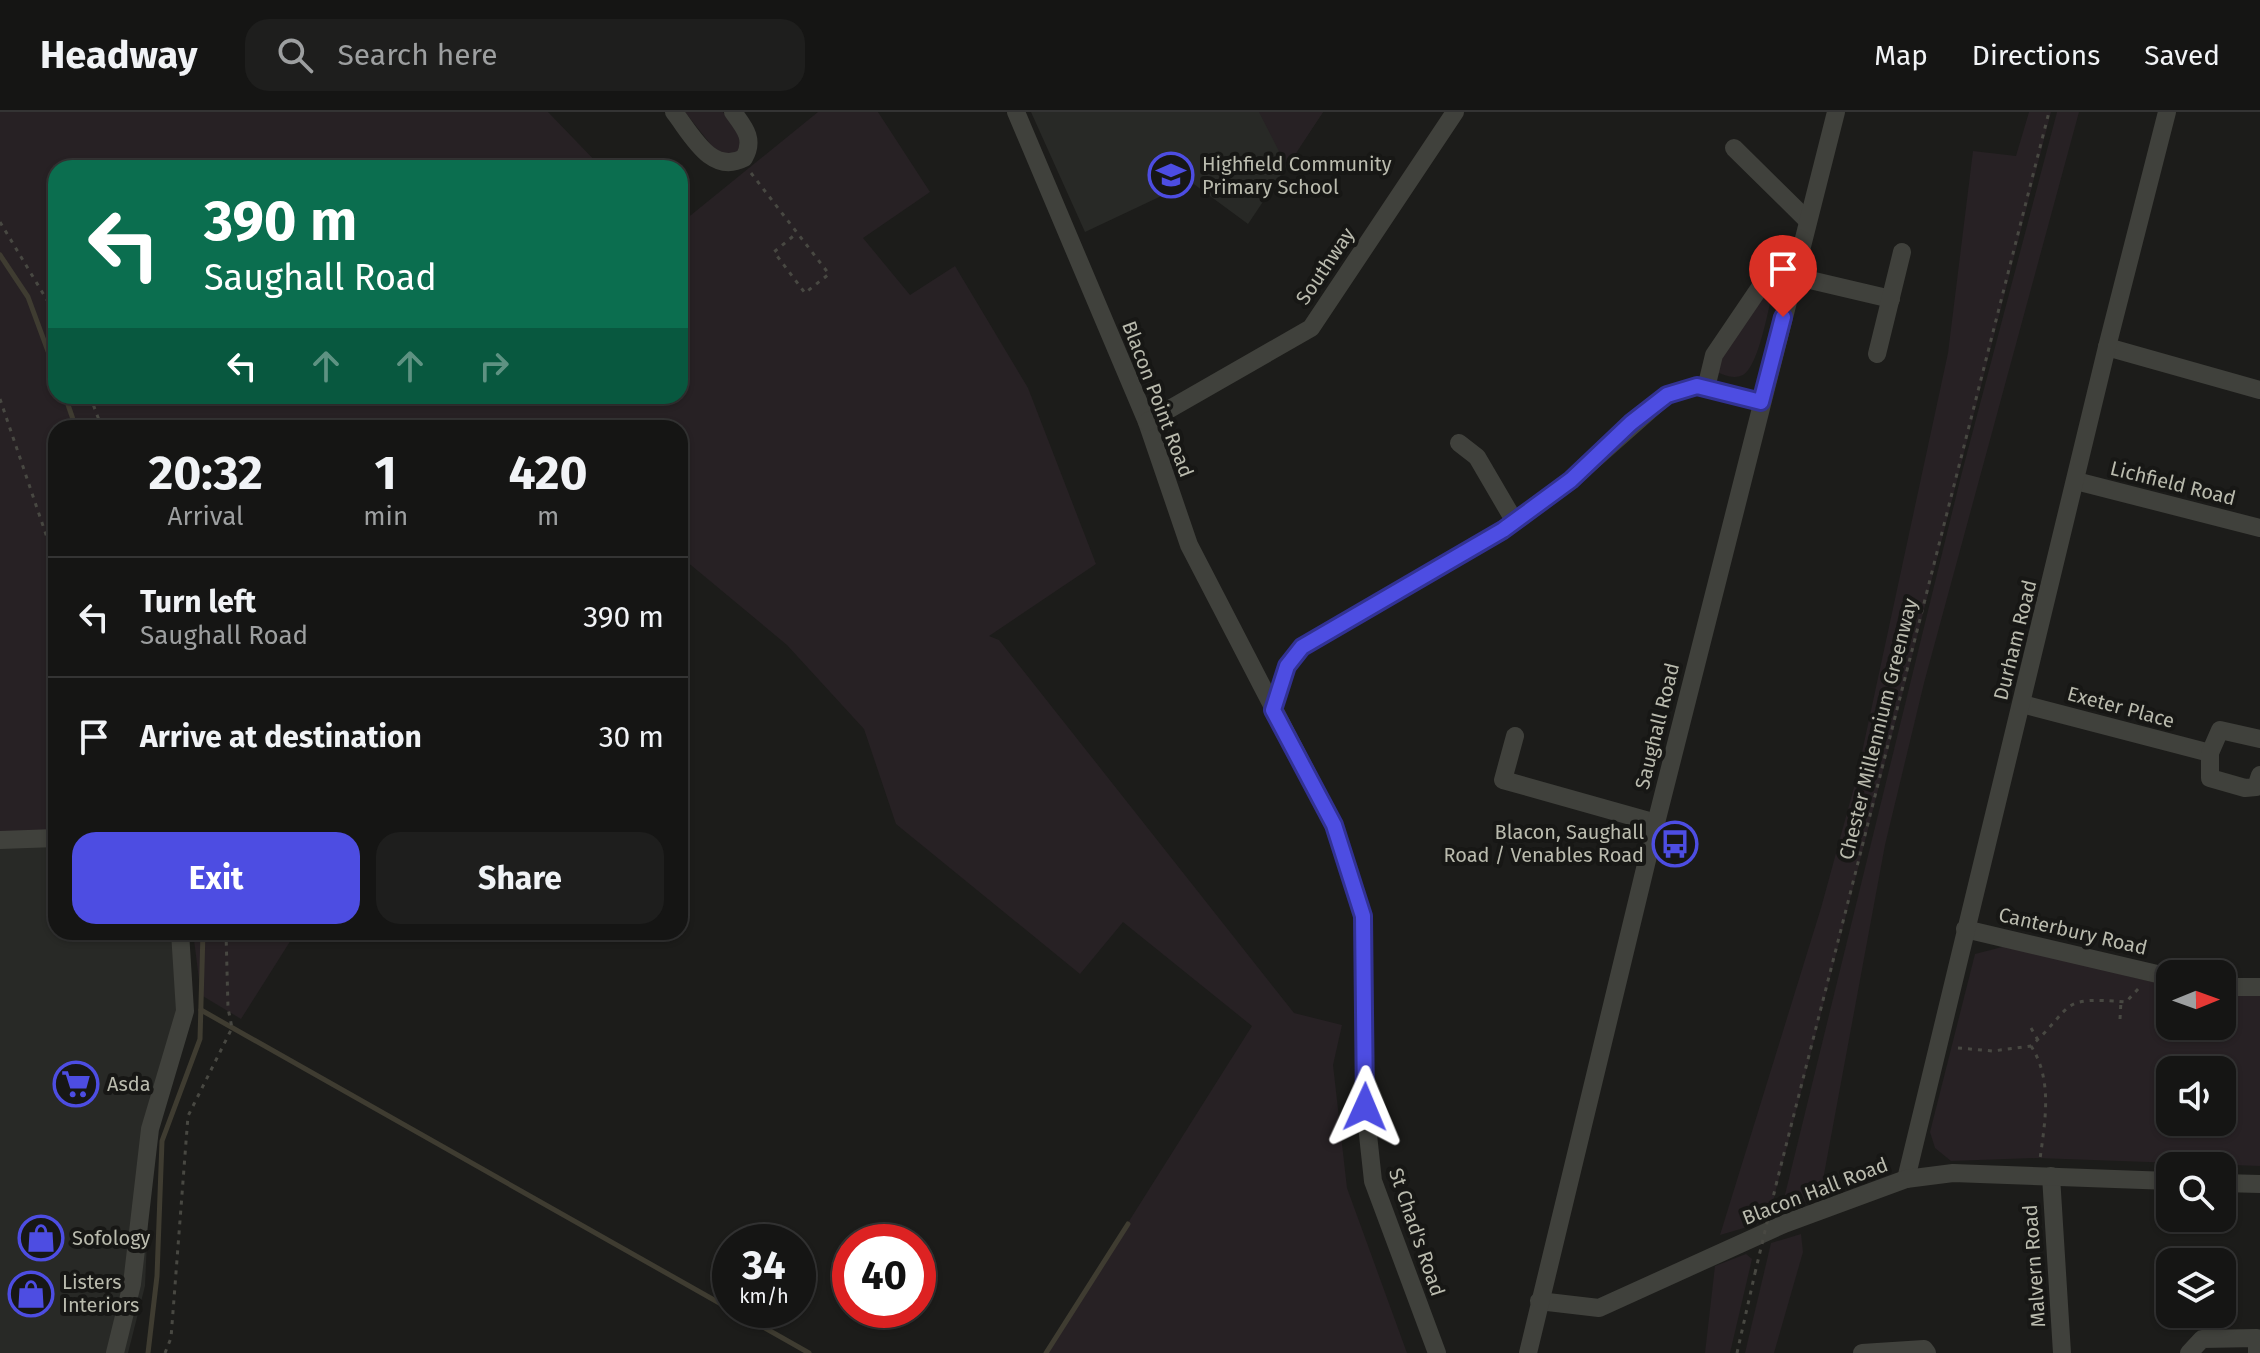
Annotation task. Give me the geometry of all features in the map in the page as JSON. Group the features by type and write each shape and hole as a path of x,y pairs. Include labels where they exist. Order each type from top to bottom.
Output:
{"street":[{"path":"674,112 713,160 724,164 741,160 750,149 748,132 733,112"},
{"name":"Blacon Point Road","path":"1016,112 1147,422 1189,545 1269,704"},
{"name":"Southway","path":"1147,422 1311,328 1455,112"},
{"name":"Saughall Road","path":"1528,1353 1656,823 1836,112"},
{"name":"Durham Road","path":"1906,1179 2107,347 2167,112"},
{"path":"1734,148 1808,221"},
{"path":"1877,354 1902,252"},
{"path":"1706,388 1714,355 1773,268 1891,299"},
{"path":"2107,347 2260,390"},
{"path":"1269,704 1287,666 1302,647 1515,522 1571,480 1631,423 1667,395 1697,386 1761,402"},
{"path":"1459,443 1477,457 1515,522"},
{"name":"Lichfield Road","path":"2076,481 2260,528"},
{"name":"St Chad's Road","path":"1269,704 1334,825 1363,916 1365,1107 1373,1181 1437,1353"},
{"name":"Exeter Place","path":"2022,704 2210,753"},
{"path":"2260,739 2220,730 2210,753 2210,778 2245,788 2256,787 2260,775"},
{"path":"1515,736 1503,780 1656,823"},
{"path":"0,840 48,838"},
{"name":"Canterbury Road","path":"1965,929 2156,974"},
{"path":"115,1353 132,1284 150,1129 185,1011 181,940"},
{"path":"2236,987 2260,987"},
{"name":"Blacon Hall Road","path":"1539,1301 1599,1308 1784,1224 1906,1179 1953,1173 2156,1180"},
{"name":"Malvern Road","path":"2044,1176 2062,1353"},
{"path":"2236,1183 2260,1184"},
{"path":"2189,1353 2202,1339 2257,1338 2257,1353"},
{"path":"1862,1353 1924,1349 1927,1353"}],"path":[{"name":"Chester Millennium Greenway","path":"1737,1353 1776,1185 2049,112"},
{"path":"741,160 829,274 805,293 774,252 797,233"},
{"path":"0,222 48,302"},
{"path":"0,399 48,540"},
{"path":"165,1353 171,1338 188,1116 232,1028 228,1008 226,940"},
{"path":"1938,1045 1993,1051 2031,1046 2064,1008 2079,1001 2121,1001 2136,994 2145,971"},
{"path":"2120,1019 2121,1001"},
{"path":"2031,1028 2038,1040"},
{"path":"2031,1046 2038,1057 2046,1089 2044,1176"}],"shaded area":[{"path":"0,112 548,112 594,160 48,160 48,404 688,404 688,218 818,112 878,112 930,192 863,238 910,295 955,266 1028,388 1096,564 989,636 999,640 1294,1013 1342,1025 1333,1065 1347,1188 1407,1353 1046,1353 1252,1026 1123,922 1080,974 896,824 864,729 787,645 688,563 688,420 48,420 48,832 0,833"},
{"path":"685,112 723,112 742,136 742,150 735,155 719,155"},
{"name":"Highfield Community Primary School","path":"1031,112 1323,112 1248,224 1191,182 1085,232"},
{"path":"1259,112 1323,112 1287,167"},
{"path":"2029,112 2051,112 1768,1221 1720,1235 1821,908 1856,780 1948,353 1973,151 2016,156"},
{"path":"2057,112 2079,112 1924,683 1885,845 1820,1196 1781,1211 1961,476"},
{"path":"1770,286 1774,286 1763,334 1749,369 1735,377 1713,370"},
{"path":"48,832 48,940 187,940 192,1015 151,1151 145,1286 128,1353 0,1353 0,833"},
{"path":"194,940 291,940 241,1019 201,995"},
{"path":"2006,946 2126,971 2127,976 2156,983 2156,1040 2236,1040 2236,990 2260,991 2260,1166 2236,1165 2236,1152 2156,1152 2156,1162 2037,1158 1951,1161 1935,1148 1930,1132 1975,954"},
{"path":"1801,1234 1803,1252 1774,1353 1745,1353 1771,1243"},
{"path":"1746,1254 1752,1259 1730,1353 1705,1353 1715,1266"}],"waterway":[{"path":"0,255 28,297 48,351"},
{"path":"68,404 73,420"},
{"path":"148,1353 157,1276 162,1141 200,1039 203,940"},
{"path":"201,1010 712,1299"},
{"path":"1046,1353 1128,1224"},
{"path":"765,1328 809,1353"}],"place":[{"name":"Highfield Community Primary School","path":"1171,175"},
{"name":"Blacon, Saughall Road / Venables Road","path":"1675,844"},
{"name":"Asda","path":"76,1084"},
{"name":"Sofology","path":"41,1238"},
{"name":"Listers Interiors","path":"31,1294"}],"route":[{"path":"1365,1107 1363,916 1334,825 1273,710 1287,666 1302,647 1503,530 1571,480 1631,423 1667,395 1697,386 1761,402 1783,317"}]}
